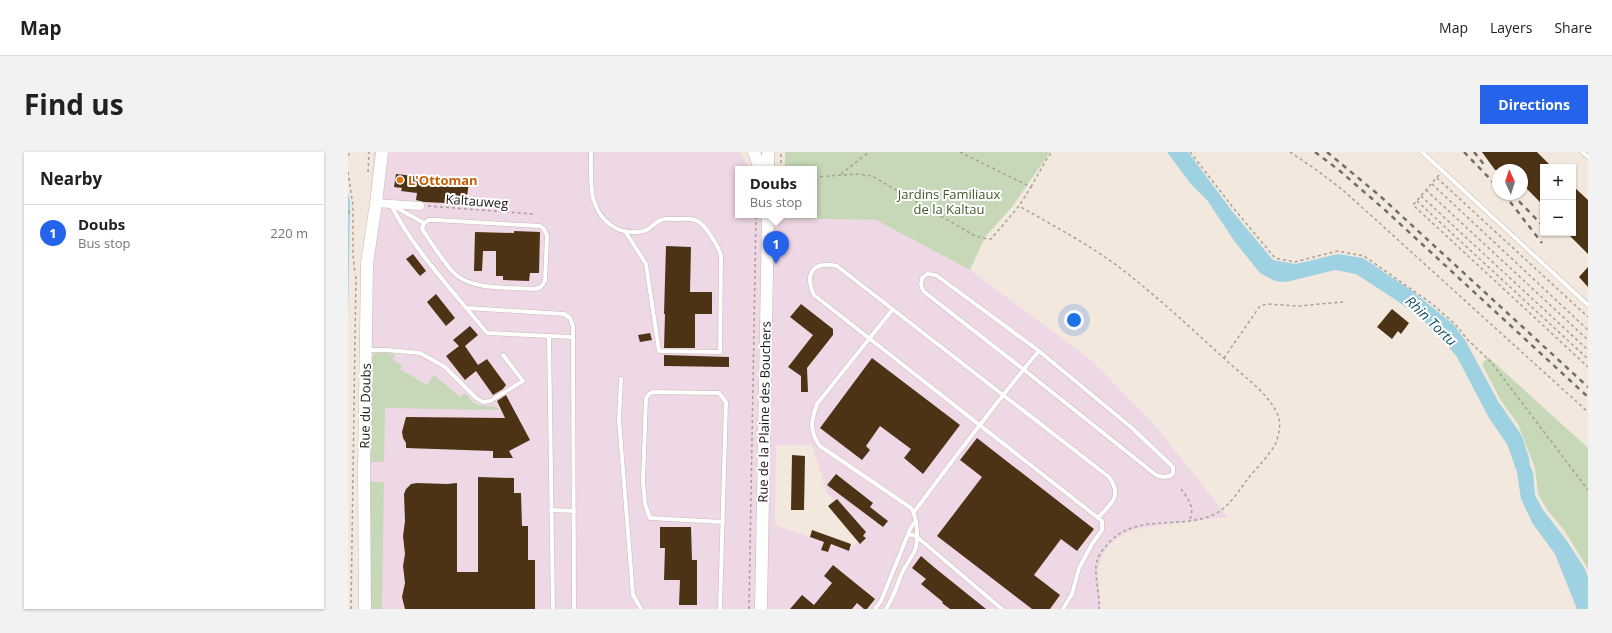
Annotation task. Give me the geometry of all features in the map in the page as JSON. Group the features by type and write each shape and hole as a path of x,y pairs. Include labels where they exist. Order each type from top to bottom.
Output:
{"main road":[{"name":"Rue du Doubs","path":"365,609 367,264 382,152"},
{"path":"754,152 759,166"},
{"path":"768,152 768,166"},
{"name":"Rue de la Plaine des Bouchers","path":"761,609 768,218"}],"street":[{"path":"376,203 420,206"}],"lane":[{"path":"591,152 593,198 597,209 604,220 612,227 625,231 642,231 666,218 696,220 701,222 719,248 721,256 720,352 659,351 646,264 625,231"},
{"path":"1422,152 1588,305"},
{"path":"1582,152 1588,157"},
{"path":"391,205 424,223"},
{"path":"391,205 400,222 418,247 466,308 488,333 573,337"},
{"path":"429,220 436,220 540,226 544,229 547,236 545,281 541,287 535,288 479,285 464,280 453,273 422,229 424,223 429,220"},
{"path":"1063,609 1072,594 1079,568 1092,544 1102,530 1102,521 1098,518 870,338 814,295 809,284 810,275 815,268 828,264 837,266 1109,477 1116,486 1116,493 1114,498 1098,518"},
{"path":"927,274 936,275 1039,350 1132,428 1173,467 1173,473 1170,476 1163,477 1156,475 1023,369 923,292 921,284 922,278 927,274"},
{"path":"466,308 564,314 570,318 573,326 574,609"},
{"path":"886,609 915,550 916,521 914,512 911,508 820,446 813,437 812,418 817,404 893,309"},
{"path":"549,336 553,609"},
{"path":"366,350 420,353 445,367 476,398 483,402 490,401 523,381 503,355"},
{"path":"914,512 1002,394 1039,350"},
{"path":"621,379 619,420 633,595 641,609"},
{"path":"720,609 726,402 719,393 653,392 649,394 646,398 643,482 645,504 650,518 722,522"},
{"path":"551,510 574,511"},
{"path":"875,609 881,601 911,527 916,521"},
{"path":"908,534 916,536 1002,609"}],"path":[{"path":"348,156 350,152"},
{"path":"781,152 781,166"},
{"path":"840,175 869,152"},
{"path":"960,152 1032,187"},
{"path":"817,177 858,174 872,176 975,236 991,239 1019,206 1052,152"},
{"path":"1190,152 1275,258 1295,262 1337,251 1364,256 1413,288 1431,302 1455,324 1467,339 1491,362 1588,490"},
{"path":"1290,152 1344,191 1588,412"},
{"path":"348,172 353,206 353,254 355,274"},
{"path":"1588,317 1437,178 1414,205 1588,366"},
{"path":"1432,184 1588,330"},
{"path":"1426,190 1588,340"},
{"path":"1421,196 1588,350"},
{"path":"1417,201 1588,359"},
{"name":"Kaltauweg","path":"420,206 533,214"},
{"path":"1019,206 1073,237 1124,271 1200,335 1266,397 1277,412 1280,428 1278,438 1271,452 1228,505 1214,515 1201,519 1127,528 1114,537 1102,550 1097,559 1096,566 1099,609"},
{"path":"348,210 350,214"},
{"path":"749,609 756,218"},
{"path":"1224,358 1260,306 1268,304 1298,306 1343,302"},
{"path":"1181,489 1192,508 1192,514 1189,520"}],"shaded area":[{"path":"374,152 740,152 748,166 735,166 735,218 876,220 970,270 1091,360 1153,423 1228,517 1148,527 1132,530 1121,536 1110,544 1102,556 1098,569 1101,609 359,609 364,265","holes":["776,445 812,445 827,493 864,535 849,550 775,525"]}],"green space":[{"name":"Jardins Familiaux de la Kaltau","path":"785,152 1050,152 1012,207 985,237 970,270 876,220 780,218 817,218 817,166 785,166"},
{"path":"376,353 395,354 393,360 402,365 400,369 427,385 434,375 460,397 465,393 475,404 476,403 482,406 493,406 499,409 385,408 384,462 371,462 372,357"},
{"path":"1488,357 1588,448 1588,569 1564,530 1548,511 1538,494 1535,468 1518,424 1501,401 1482,364"},
{"path":"370,482 384,482 382,609 370,609"}],"water":[{"name":"Rhin Tortu","path":"1167,152 1188,152 1232,211 1273,260 1296,264 1338,254 1363,258 1411,290 1454,325 1465,340 1498,401 1522,436 1533,472 1535,495 1543,510 1567,541 1585,569 1588,578 1588,609 1577,609 1555,554 1533,524 1521,499 1517,472 1507,444 1489,418 1457,357 1443,340 1421,318 1356,274 1335,270 1286,282 1275,281 1260,273 1235,242 1207,200 1190,183"},
{"path":"348,193 350,201 348,323"}],"building":[{"path":"1482,152 1537,152 1549,164 1540,164 1540,202 1528,190 1528,164 1492,164 1492,166"},
{"path":"396,174 469,182 466,204 424,202 416,200 417,193 401,191 402,188 394,187"},
{"path":"1576,189 1588,200 1588,254 1570,236 1576,236"},
{"path":"514,231 540,232 539,273 530,273 529,281 503,280 503,276 496,276 496,251 483,251 482,271 474,271 475,232 514,233"},
{"path":"666,246 691,247 690,292 712,292 712,314 695,314 695,348 664,348"},
{"path":"413,254 426,271 420,276 406,259"},
{"path":"1588,267 1588,287 1579,277"},
{"path":"436,294 455,318 446,326 427,302"},
{"path":"801,304 833,329 833,335 807,368 808,392 801,392 801,376 788,367 813,335 790,317"},
{"path":"1392,309 1409,323 1401,334 1398,331 1392,339 1377,327"},
{"path":"470,326 478,335 465,346 478,365 487,359 506,385 503,389 493,395 476,371 465,380 446,356 459,346 453,340"},
{"path":"650,333 652,340 640,342 638,335"},
{"path":"664,355 729,357 729,367 664,366"},
{"path":"872,358 960,425 923,474 904,458 911,449 880,426 866,446 870,450 862,460 820,428"},
{"path":"506,395 530,440 509,451 513,458 493,458 493,451 406,448 406,443 402,432 406,417 505,418 497,401"},
{"path":"977,438 1094,529 1077,551 1061,539 1034,575 1060,595 1050,609 1032,609 937,536 982,477 960,460"},
{"path":"792,455 805,456 804,510 791,510"},
{"path":"836,474 873,503 870,507 888,521 883,527 827,485"},
{"path":"478,477 514,478 514,493 521,493 522,526 528,526 528,560 535,560 535,609 405,609 402,597 405,583 403,566 405,554 403,536 405,521 404,494 406,489 411,484 417,483 457,483 457,572 478,572"},
{"path":"837,499 866,532 863,536 866,538 860,544 828,506"},
{"path":"660,527 691,527 692,560 697,560 697,605 679,605 680,580 664,580 665,548 660,548"},
{"path":"812,530 851,544 849,551 831,544 828,552 821,550 824,542 810,537"},
{"path":"921,556 986,609 950,609 942,603 943,602 921,584 926,579 912,568"},
{"path":"833,565 875,599 867,609 864,609 857,603 852,609 790,609 802,595 814,605 832,583 824,576"}],"railway":[{"path":"1315,152 1340,171 1385,210 1588,397"},
{"path":"1327,152 1380,196 1588,387"},
{"path":"1464,152 1492,181"},
{"path":"1474,152 1486,167"},
{"path":"1509,200 1542,243"},
{"path":"1518,200 1540,223"}],"place":[{"name":"L'Ottoman","path":"400,180"},
{"name":"Doubs","path":"776,264"}]}
